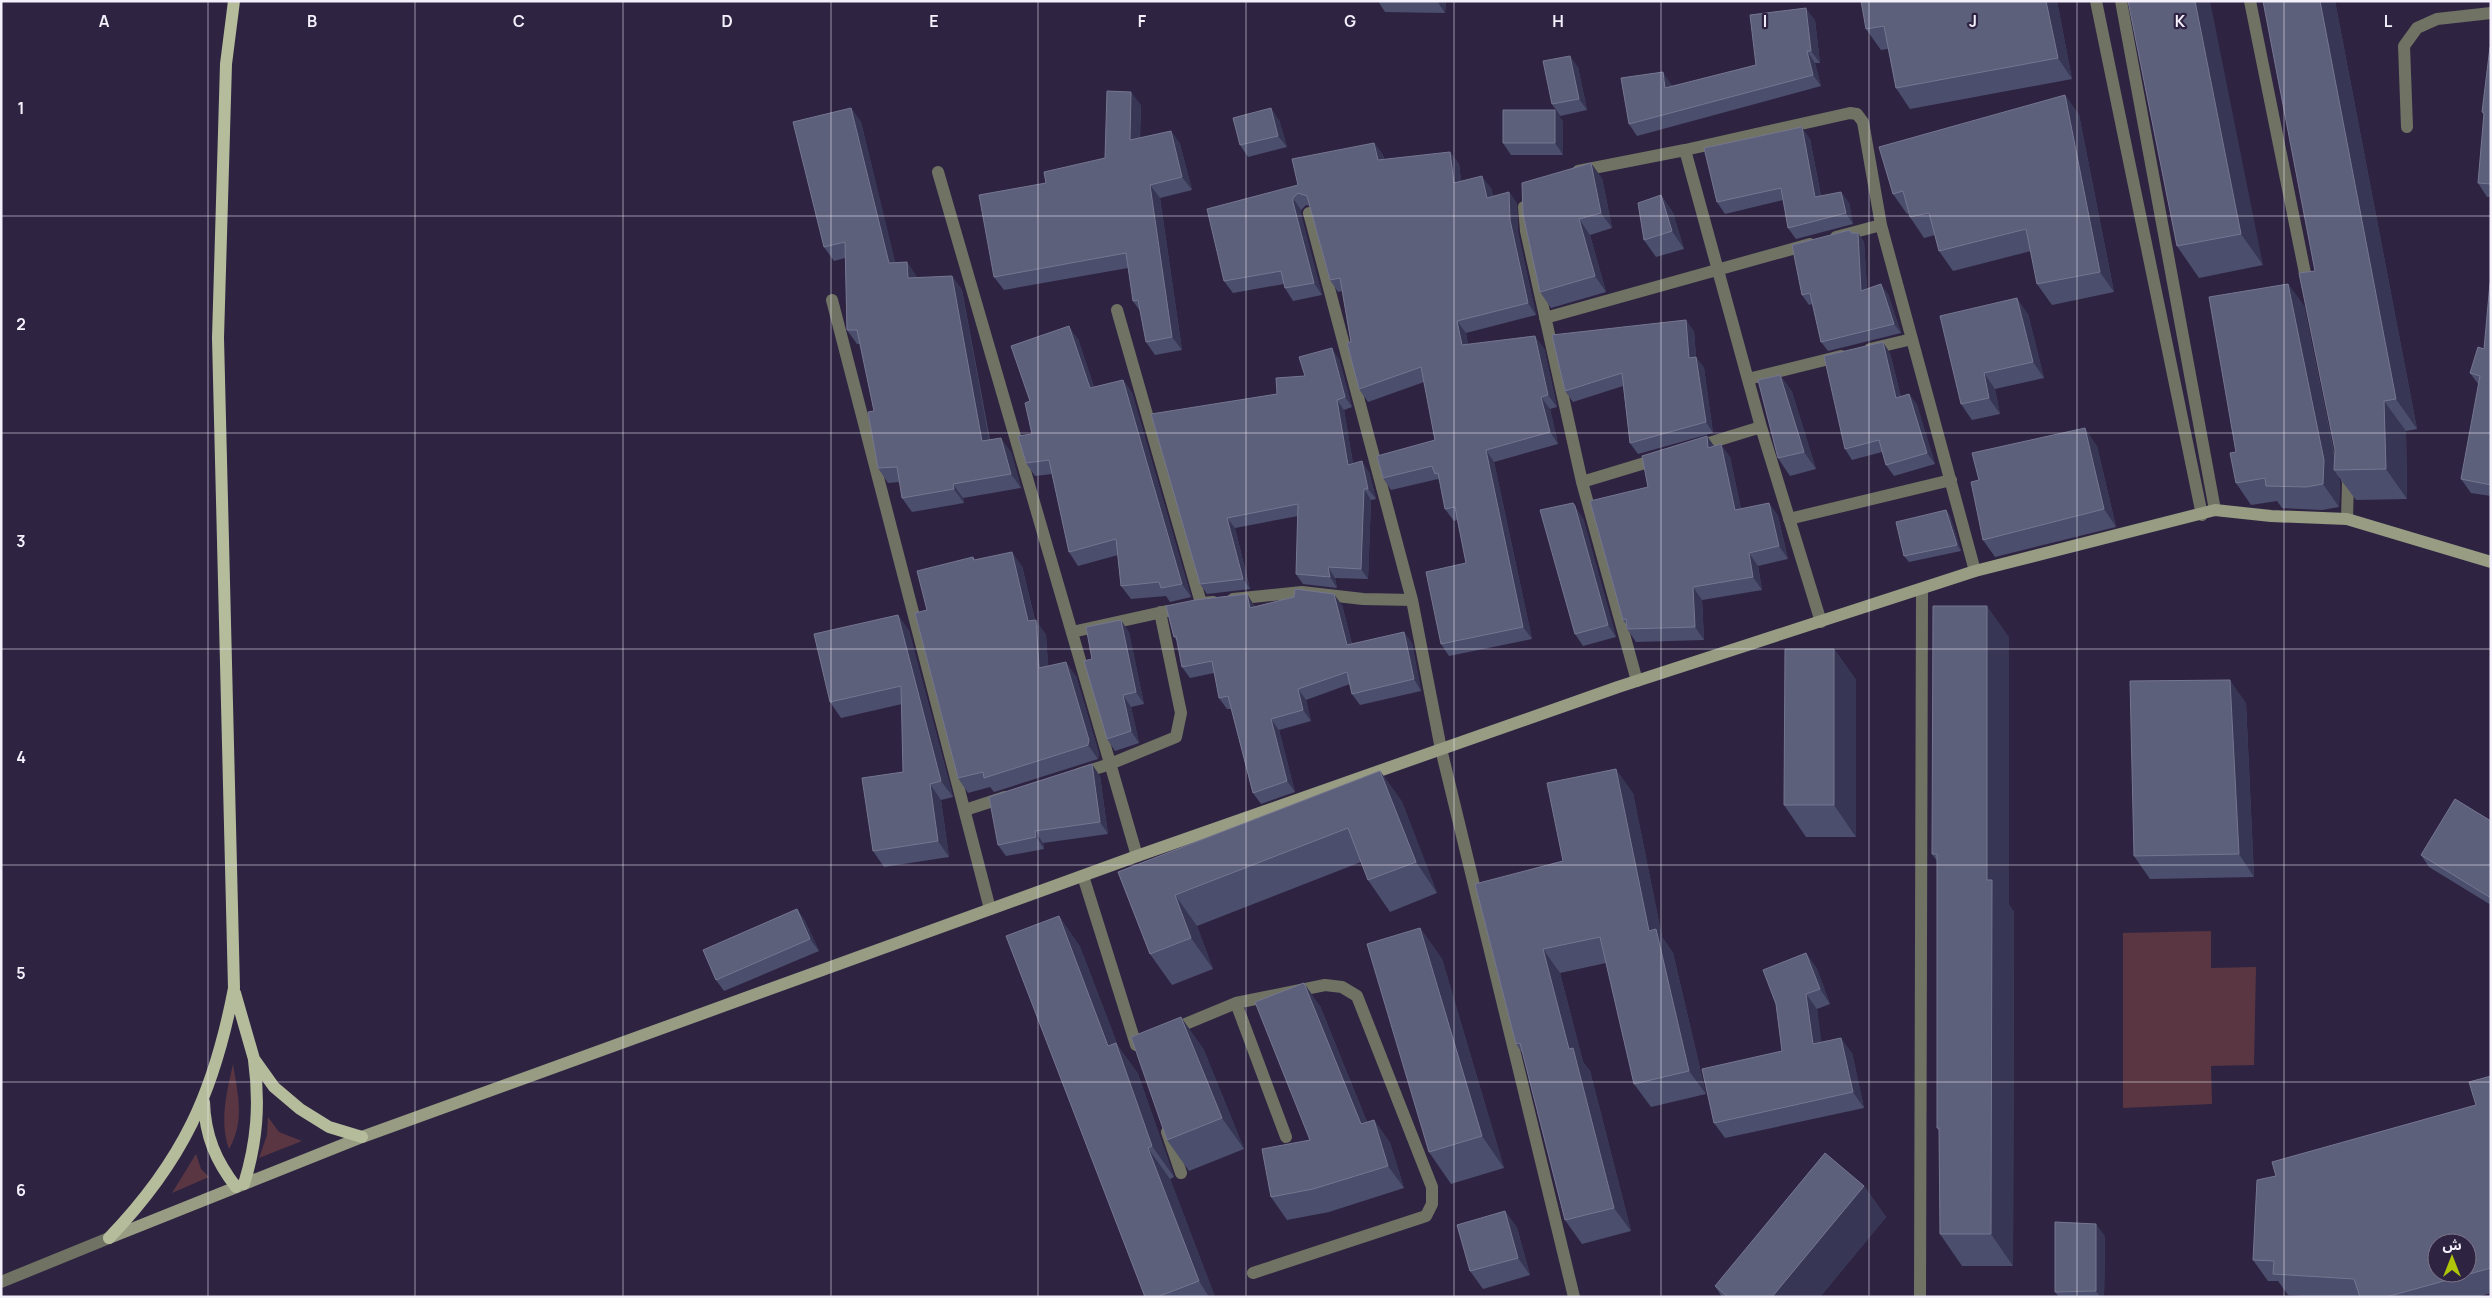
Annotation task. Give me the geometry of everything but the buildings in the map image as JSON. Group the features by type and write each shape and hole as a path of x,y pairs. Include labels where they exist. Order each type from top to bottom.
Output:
{"main road":[{"path":"108,1238 138,1208 164,1174 186,1138 204,1100 219,1054 234,988 218,338 226,64 234,1"},
{"path":"108,1238 362,1137 1137,856 1637,681 1976,571 2202,515 2215,510 2271,516 2347,519 2491,562"},
{"path":"234,988 254,1059 258,1089 258,1113 251,1161 240,1186"},
{"path":"254,1059 274,1086 300,1109 329,1126 362,1137"},
{"path":"204,1100 208,1138 215,1156 240,1186"}],"street":[{"path":"2096,1 2202,515"},
{"path":"2122,1 2215,510"},
{"path":"2250,1 2311,300"},
{"path":"2407,127 2404,46 2417,28 2437,19 2491,13"},
{"path":"1563,174 1685,150 1850,113 1857,114 1864,122 1881,225 1976,571"},
{"path":"1685,150 1762,427 1821,622"},
{"path":"938,172 1137,856"},
{"path":"1525,192 1526,231 1582,482 1637,681"},
{"path":"1309,213 1412,600 1441,749 1574,1297"},
{"path":"1545,318 1719,268 1881,225"},
{"path":"832,300 990,909"},
{"path":"1117,310 1201,603"},
{"path":"1748,378 1912,339"},
{"path":"1686,450 1762,427"},
{"path":"1582,482 1667,456"},
{"path":"2344,463 2348,482 2347,519"},
{"path":"1790,519 1951,480"},
{"path":"1920,1297 1922,589"},
{"path":"1072,632 1201,603 1302,592 1364,599 1412,600"},
{"path":"1065,778 1110,764 1176,737 1181,713 1160,612"},
{"path":"965,810 1019,792"},
{"path":"1082,876 1138,1050 1159,1035 1236,1003 1325,985 1342,987 1357,996 1432,1187 1432,1204 1426,1216 1253,1273"},
{"path":"1236,1003 1286,1138"},
{"path":"1162,1118 1181,1173"},
{"path":"1,1282 108,1238"}],"shaded area":[{"path":"2211,931 2211,968 2256,967 2254,1065 2211,1066 2212,1104 2123,1108 2123,933"},
{"path":"233,1064 239,1118 234,1139 229,1149 224,1117 226,1096"},
{"path":"268,1117 279,1132 302,1141 259,1158 267,1135"},
{"path":"196,1154 201,1169 209,1177 172,1193"}]}
